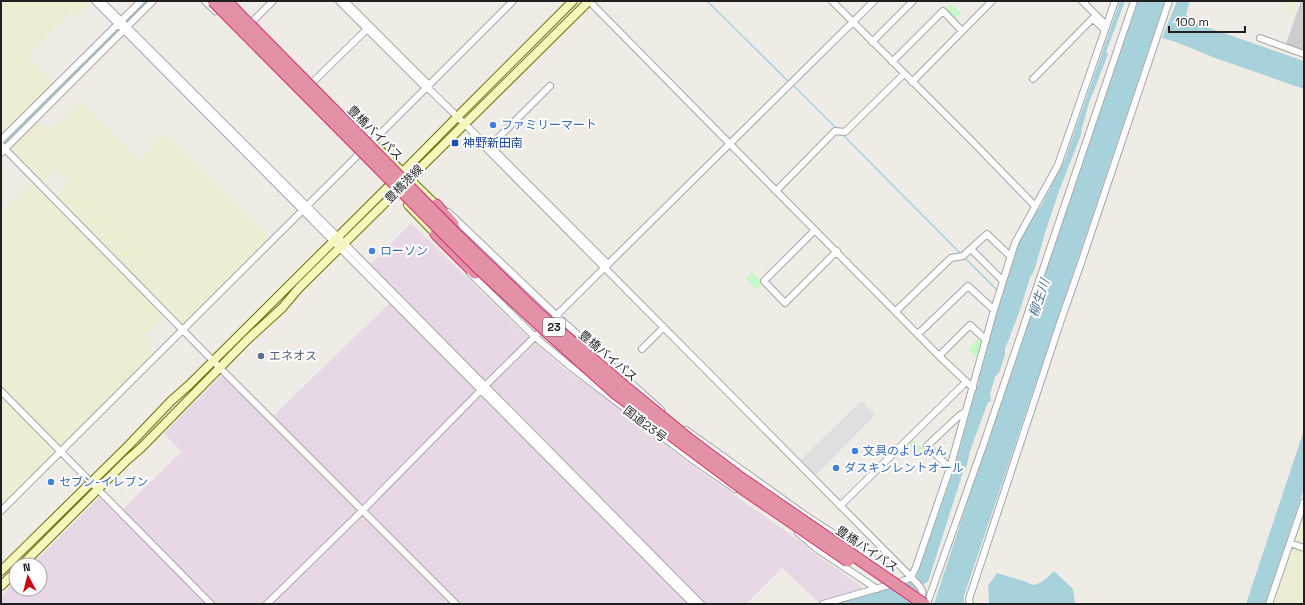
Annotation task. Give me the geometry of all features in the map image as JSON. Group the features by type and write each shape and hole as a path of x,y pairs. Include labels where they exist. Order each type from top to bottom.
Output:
{"highway":[{"name":"豊橋バイパス","path":"213,1 476,266 615,393 746,491 911,604"},
{"name":"豊橋バイパス","path":"226,1 498,276 538,313 663,418 738,476 924,604"},
{"name":"23","path":"436,205 489,260 574,338 608,372"},
{"name":"23","path":"436,234 475,273 557,349 615,393"}],"main road":[{"name":"豊橋港線","path":"1,571 171,400 390,186 573,1"},
{"name":"豊橋港線","path":"30,557 97,490 142,448 299,288 589,1"},
{"path":"342,112 436,205"},
{"path":"390,186 436,234"}],"street":[{"path":"95,1 123,25"},
{"path":"101,1 163,66 670,577 687,594 701,604"},
{"path":"141,1 111,43 2,149 456,604"},
{"path":"1,140 106,37 153,1"},
{"path":"205,1 390,186"},
{"path":"233,1 342,112 329,125"},
{"path":"253,21 273,1"},
{"path":"339,1 355,14"},
{"path":"345,1 366,26 389,48 424,86 427,87 533,192 606,266 663,328 842,504 897,564 912,575 923,591 924,595 920,604"},
{"path":"372,142 513,1"},
{"path":"589,1 939,356 973,388"},
{"path":"832,1 1035,206"},
{"path":"267,604 874,1"},
{"path":"872,42 913,1"},
{"path":"912,82 992,1"},
{"path":"1082,1 1105,27"},
{"path":"823,604 877,589 912,575 950,468 1000,289 1015,243 1058,165 1115,1"},
{"path":"927,604 983,446 1134,1"},
{"path":"970,604 968,599 1169,1"},
{"path":"892,62 943,11 962,31"},
{"path":"1033,79 1095,17"},
{"path":"313,82 366,26"},
{"path":"106,37 111,43"},
{"path":"1260,38 1304,54"},
{"path":"88,55 93,61"},
{"path":"776,191 835,132 845,132 904,74"},
{"path":"489,148 550,86"},
{"path":"1,511 359,154"},
{"path":"436,205 446,210 455,218 557,316 674,421 776,496 891,571"},
{"path":"815,230 764,281 785,303 837,251"},
{"name":"国道23号","path":"436,234 437,239 443,247 535,337 600,390 693,460 801,535 817,549 877,589"},
{"path":"896,311 951,258 963,256 987,234 1011,257"},
{"path":"971,249 1003,281"},
{"path":"918,334 968,286 994,310"},
{"path":"939,356 970,325 986,340"},
{"path":"642,349 663,328"},
{"path":"842,504 966,382"},
{"path":"1,391 210,604"},
{"path":"651,428 664,412"},
{"path":"950,468 927,446 965,412"},
{"path":"766,511 776,496"},
{"path":"1269,604 1304,502"},
{"path":"1290,543 1304,548"},
{"path":"877,589 897,564"},
{"path":"687,594 693,604"}],"shaded area":[{"path":"1301,1 1304,1 1304,52 1286,45"},
{"path":"411,223 527,336 565,369 637,421 683,459 863,587 858,593 819,603 782,568 746,604 1,604 1,596 8,589 8,597 48,597 48,557 40,557 99,497 117,515 181,452 164,433 222,375 269,420 397,296 369,266"},
{"path":"861,401 875,415 816,475 801,460"}],"green space":[{"path":"1,1 90,1 91,3 75,17 71,12 27,57 55,85 1,138"},
{"path":"1287,1 1297,1 1293,13 1284,10"},
{"path":"951,4 961,13 954,20 946,9"},
{"path":"81,102 139,160 164,133 270,239 183,327 168,312 144,336 151,342 147,346 156,355 1,509 1,206 5,210 32,183 50,202 69,183 56,170 43,183 9,149 38,120 51,130"},
{"path":"752,272 763,283 757,290 746,279"},
{"path":"980,337 983,340 978,360 968,349"},
{"path":"912,439 925,451 920,456 907,443"},
{"path":"1304,513 1304,604 1274,604"}],"water":[{"path":"1120,1 1125,1 1106,52 1108,54 1089,103 1081,131 1082,132 1058,194 1034,271 1030,278 1019,313 1005,349 1005,355 999,373 995,377 990,394 990,402 988,402 970,451 967,465 963,472 928,582 922,585 921,592 914,604 833,604 908,583 917,575 954,469 976,388 976,390 979,382 997,311 1017,247 1035,211 1040,208 1065,159"},
{"name":"柳生川","path":"1138,1 1165,1 964,596 964,604 934,604 974,482"},
{"path":"1177,1 1190,1 1186,14 1189,21 1304,61 1304,89 1162,38"},
{"path":"1304,430 1304,489 1265,604 1246,604"},
{"path":"1054,571 1073,589 1075,604 989,604 988,586 997,573 1034,585 1045,580"}],"waterway":[{"path":"1,147 147,1"},
{"path":"707,1 790,83"},
{"path":"793,85 837,129"},
{"path":"841,133 961,254"},
{"path":"965,258 998,291"},
{"path":"446,351 482,387"},
{"path":"714,374 841,502"},
{"path":"844,505 912,573"}],"place":[{"name":"ファミリーマート","path":"493,125"},
{"name":"神野新田南","path":"455,143"},
{"name":"ローソン","path":"372,251"},
{"name":"エネオス","path":"261,356"},
{"name":"文具のよしみん","path":"855,451"},
{"name":"ダスキンレントオール","path":"836,468"},
{"name":"セブン-イレブン","path":"51,482"}]}
